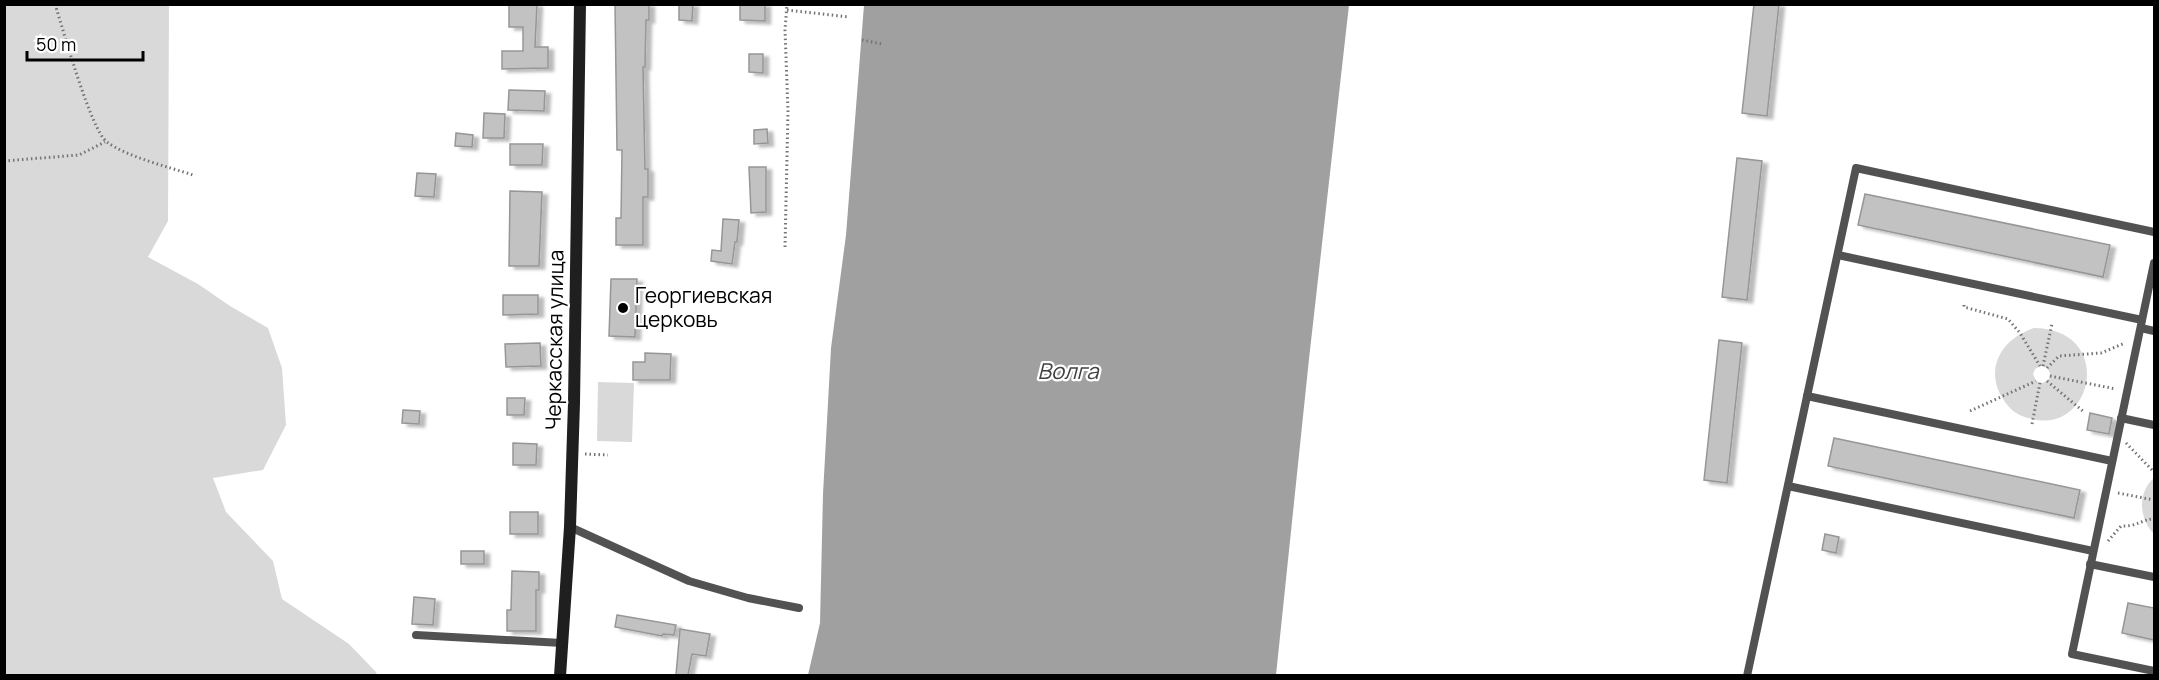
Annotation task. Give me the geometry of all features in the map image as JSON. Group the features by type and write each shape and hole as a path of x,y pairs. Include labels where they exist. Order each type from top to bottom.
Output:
{"street":[{"name":"Черкасская улица","path":"560,675 570,526 580,4"}],"lane":[{"path":"1747,675 1856,168 2154,232"},
{"path":"1838,255 2141,324 2154,331"},
{"path":"2154,263 2072,654 2154,671"},
{"path":"1807,396 2112,461"},
{"path":"2121,418 2154,425"},
{"path":"1788,486 2093,551"},
{"path":"570,526 689,581 748,598 800,608"},
{"path":"2090,564 2154,577"},
{"path":"416,635 562,643"}],"path":[{"path":"55,4 89,112 105,142 127,153 193,175"},
{"path":"785,247 788,111 785,30 787,4"},
{"path":"787,10 849,17"},
{"path":"862,40 882,44"},
{"path":"4,161 79,155 105,142"},
{"path":"1964,304 1964,307 2008,319 2043,367"},
{"path":"2043,367 2052,324"},
{"path":"2043,367 2059,356 2101,353 2129,341 2141,324"},
{"path":"2050,376 2127,392"},
{"path":"2047,381 2084,412"},
{"path":"1970,411 2038,382 2032,424"},
{"path":"2118,434 2154,472"},
{"path":"572,454 608,455"},
{"path":"2106,490 2154,500"},
{"path":"2093,551 2103,546 2121,526 2133,527 2148,519 2154,519"}],"shaded area":[{"path":"4,5 169,5 168,221 148,257 198,284 268,328 282,368 286,425 263,470 213,478 226,512 273,561 282,599 349,644 377,675 5,675"},
{"path":"2034,328 2059,333 2076,344 2085,360 2087,378 2082,395 2072,410 2057,419 2037,420 2022,416 2009,407 2001,395 1996,383 1997,360 2011,341","holes":["2041,366 2047,368 2050,373 2049,379 2043,383 2036,381 2033,374 2035,369"]},
{"path":"598,382 634,383 632,442 597,441"},
{"path":"2154,478 2154,534 2145,521 2142,506 2145,491"}],"water":[{"name":"Волга","path":"864,5 1349,5 1276,675 808,675 820,623 823,494 831,348 846,235"}],"building":[{"path":"509,4 537,4 535,47 548,47 548,68 502,69 502,51 523,51 523,27 509,27"},
{"path":"615,4 649,4 649,20 646,20 645,67 643,67 645,169 648,169 648,197 643,197 643,245 616,245 616,218 621,218 622,150 617,150"},
{"path":"679,4 693,4 692,21 679,20"},
{"path":"740,4 765,4 765,21 740,20"},
{"path":"1754,4 1779,4 1767,116 1742,113"},
{"path":"749,54 763,54 763,73 749,72"},
{"path":"509,90 545,91 544,111 508,110"},
{"path":"484,113 505,114 504,138 483,138"},
{"path":"767,129 768,143 754,144 754,130"},
{"path":"456,133 473,135 472,147 455,146"},
{"path":"510,144 543,144 542,165 510,165"},
{"path":"1737,158 1762,161 1747,300 1722,297"},
{"path":"749,167 766,167 766,212 751,213"},
{"path":"417,173 436,174 434,197 415,196"},
{"path":"510,191 542,192 539,266 509,266"},
{"path":"1865,194 2110,245 2103,277 1858,225"},
{"path":"723,219 739,220 732,264 711,261 712,250 721,251"},
{"name":"Георгиевская церковь","path":"611,279 637,279 635,337 609,336"},
{"path":"503,295 538,295 538,314 503,315"},
{"path":"1719,340 1742,343 1727,483 1704,480"},
{"path":"540,343 541,366 506,367 505,344"},
{"path":"645,353 671,354 670,380 633,380 633,362 645,362"},
{"path":"507,398 525,398 524,415 507,415"},
{"path":"403,410 420,411 419,424 402,423"},
{"path":"2090,413 2112,418 2109,434 2087,430"},
{"path":"1834,438 2080,490 2074,518 1828,466"},
{"path":"513,443 537,444 536,465 513,465"},
{"path":"510,512 538,512 538,534 510,534"},
{"path":"1825,534 1839,537 1836,553 1822,550"},
{"path":"461,551 484,551 484,564 461,564"},
{"path":"512,571 539,572 539,590 536,590 536,631 507,631 507,610 511,610"},
{"path":"414,597 435,599 433,625 412,624"},
{"path":"2128,603 2154,608 2154,640 2122,633"},
{"path":"617,615 676,625 674,635 663,634 662,636 615,627"},
{"path":"680,629 710,634 706,656 692,654 688,675 676,675"}],"place":[{"name":"Георгиевская церковь","path":"623,308"}]}
